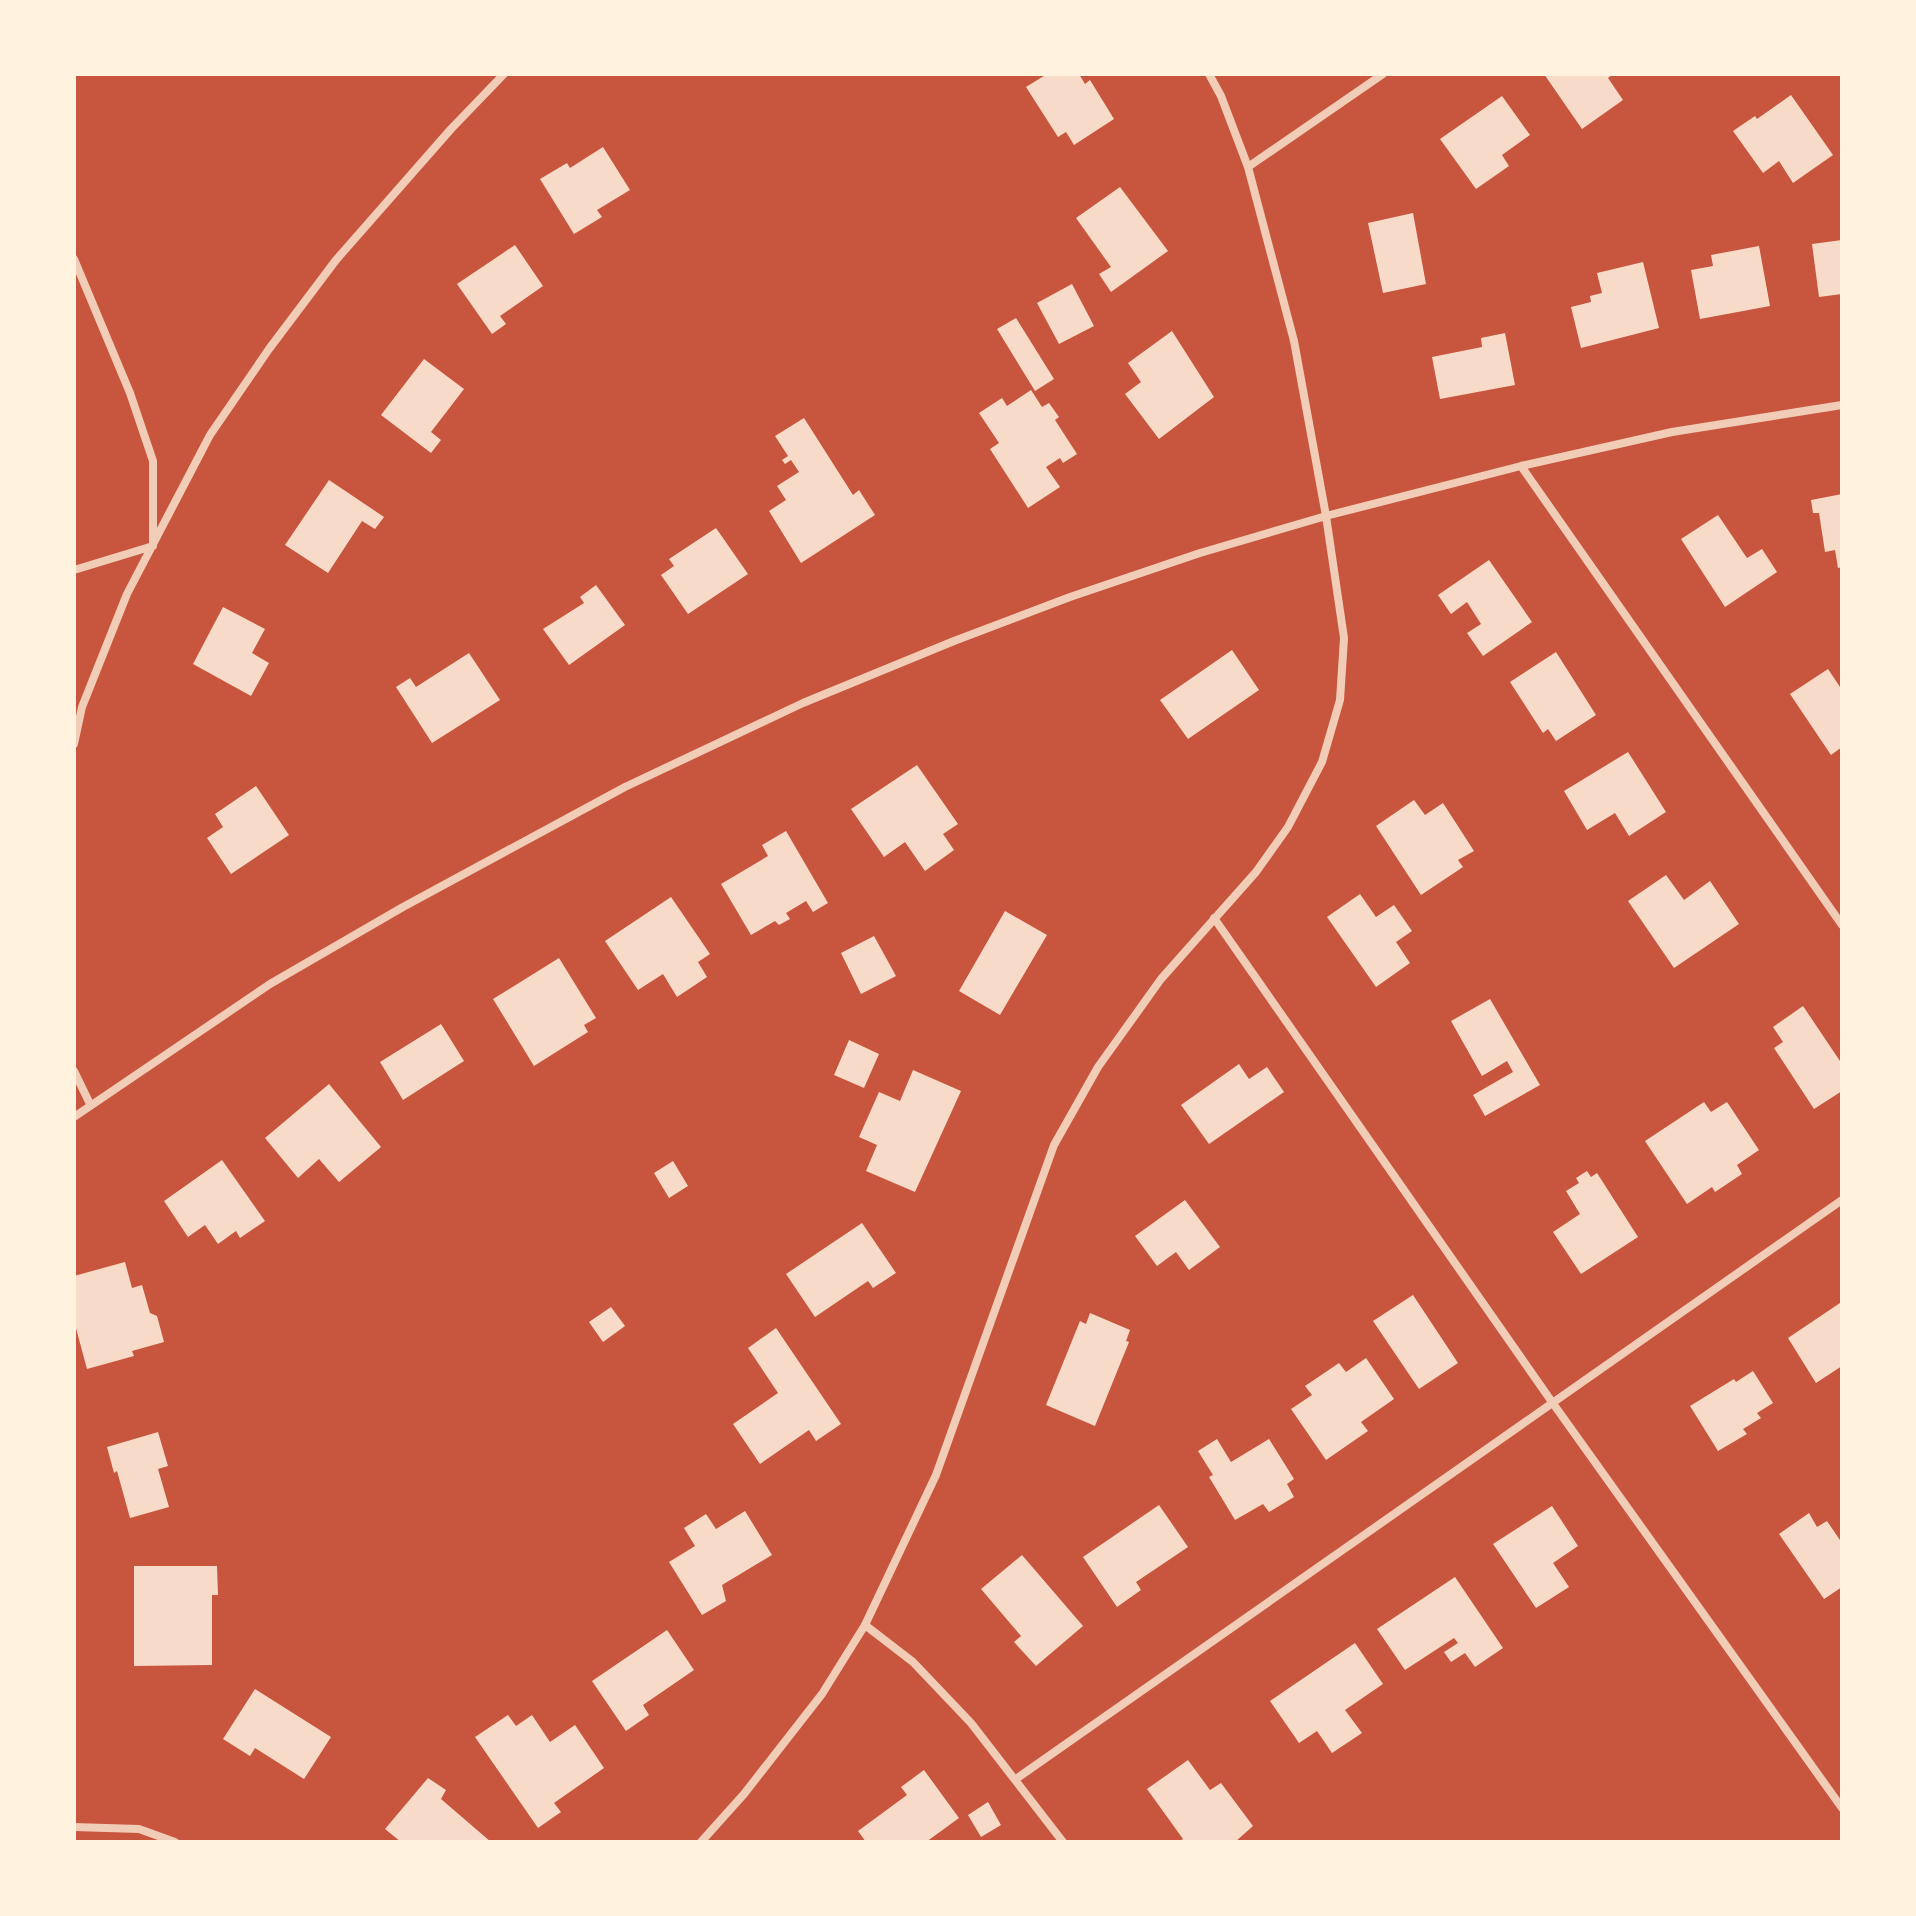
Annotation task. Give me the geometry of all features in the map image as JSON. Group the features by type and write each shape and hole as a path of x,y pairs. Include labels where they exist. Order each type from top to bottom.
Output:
{"street":[{"path":"74,744 82,707 104,646 127,594 210,435 336,260 451,129 504,74"},
{"path":"701,1842 744,1794 822,1694 865,1625 936,1475 1054,1145 1098,1067 1161,979 1256,872 1288,827 1322,762 1340,700 1344,638 1326,516 1294,341 1248,167 1221,96 1209,74"},
{"path":"1248,167 1383,74"},
{"path":"74,259 130,393 153,461 153,546"},
{"path":"74,1117 270,984 403,907 638,781 803,703 968,636 1186,558 1326,516 1521,466 1672,432 1842,405"},
{"path":"1521,466 1842,925"},
{"path":"74,570 153,546"},
{"path":"1214,918 1552,1402 1842,1808"},
{"path":"74,1071 90,1104"},
{"path":"1016,1779 1842,1200"},
{"path":"865,1625 913,1662 971,1723 1063,1842"},
{"path":"74,1827 139,1829 175,1842"}],"building":[{"path":"1047,74 1079,74 1085,84 1090,80 1114,119 1074,145 1066,132 1058,137 1026,87"},
{"path":"1544,74 1613,74 1608,78 1623,100 1582,129"},
{"path":"1791,95 1833,155 1793,183 1779,161 1763,173 1733,131 1755,116 1757,119"},
{"path":"1502,96 1530,135 1502,155 1509,166 1476,189 1440,139"},
{"path":"603,147 630,190 597,210 602,217 574,234 540,179 567,163 570,168"},
{"path":"1120,187 1168,251 1111,292 1099,274 1111,267 1076,218"},
{"path":"1413,213 1426,284 1383,293 1368,223"},
{"path":"1842,240 1842,294 1819,297 1812,244"},
{"path":"515,245 543,286 500,316 506,324 492,334 457,284"},
{"path":"1759,246 1770,306 1700,319 1691,270 1713,266 1711,255"},
{"path":"1643,262 1659,328 1581,348 1571,307 1591,302 1590,296 1602,293 1597,273"},
{"path":"1072,284 1094,326 1059,344 1037,303"},
{"path":"1016,318 1054,379 1035,391 997,329"},
{"path":"1172,331 1214,397 1159,439 1125,394 1141,382 1128,363"},
{"path":"1505,333 1515,385 1440,399 1432,357 1482,347 1481,338"},
{"path":"424,359 464,389 431,432 441,440 431,453 381,415"},
{"path":"1031,390 1042,407 1049,403 1059,417 1055,420 1077,454 1063,463 1060,458 1046,467 1060,487 1028,508 990,449 999,443 979,413 1002,398 1007,406"},
{"path":"804,418 853,495 859,490 875,515 801,563 769,511 786,500 777,486 799,472 791,460 785,464 782,460 788,456 775,436"},
{"path":"329,480 384,517 375,529 362,521 328,573 285,545"},
{"path":"1842,494 1842,567 1838,568 1835,550 1825,552 1819,513 1813,513 1811,500"},
{"path":"1718,515 1747,558 1762,549 1777,572 1725,607 1681,539"},
{"path":"716,528 748,574 688,614 661,575 674,566 669,559"},
{"path":"1489,560 1532,622 1483,656 1467,633 1481,624 1467,602 1451,614 1438,595"},
{"path":"596,585 625,625 569,665 543,629 584,603 580,597"},
{"path":"223,607 265,629 252,653 269,663 251,696 193,664"},
{"path":"1232,650 1259,690 1188,739 1160,700"},
{"path":"1556,652 1596,715 1556,741 1548,729 1543,733 1510,682"},
{"path":"469,653 500,700 432,743 396,687 410,678 416,687"},
{"path":"1828,669 1842,690 1842,747 1831,755 1790,694"},
{"path":"1628,752 1666,812 1629,836 1615,813 1587,830 1564,791"},
{"path":"917,765 958,824 943,834 954,850 925,871 905,842 884,857 851,809"},
{"path":"256,786 289,835 231,874 207,838 223,827 215,814"},
{"path":"1414,800 1425,815 1443,803 1474,851 1458,860 1463,867 1421,895 1376,826"},
{"path":"786,831 828,903 813,912 806,901 786,913 790,919 779,925 775,921 751,935 721,884 768,856 762,845"},
{"path":"1666,875 1684,900 1710,881 1739,924 1674,968 1628,901"},
{"path":"1360,894 1376,917 1394,905 1412,931 1396,942 1410,963 1376,987 1327,917"},
{"path":"671,897 710,954 698,962 707,977 677,997 663,974 638,990 605,941"},
{"path":"1005,911 1047,935 1000,1015 959,991"},
{"path":"874,936 896,976 861,994 841,953"},
{"path":"559,958 596,1018 584,1025 588,1032 534,1066 493,999"},
{"path":"1490,999 1540,1085 1485,1116 1473,1095 1513,1072 1507,1061 1482,1076 1451,1021"},
{"path":"1803,1006 1842,1064 1842,1091 1814,1109 1774,1048 1783,1042 1773,1027"},
{"path":"441,1024 464,1061 403,1100 380,1062"},
{"path":"849,1040 879,1054 864,1088 834,1075"},
{"path":"1239,1064 1249,1079 1267,1067 1284,1092 1209,1144 1181,1105"},
{"path":"913,1070 961,1091 915,1192 866,1171 877,1145 859,1137 879,1092 900,1101"},
{"path":"329,1084 381,1147 339,1182 319,1159 298,1178 265,1138"},
{"path":"1704,1102 1711,1112 1727,1102 1759,1150 1737,1165 1742,1174 1715,1192 1712,1187 1687,1204 1645,1141"},
{"path":"222,1160 265,1221 240,1238 236,1231 218,1244 205,1225 188,1237 164,1201"},
{"path":"673,1161 688,1186 669,1198 654,1173"},
{"path":"1587,1171 1591,1177 1597,1173 1638,1237 1581,1274 1553,1232 1580,1214 1566,1191 1579,1183 1576,1178"},
{"path":"1185,1200 1220,1247 1189,1270 1176,1252 1157,1266 1135,1236"},
{"path":"862,1223 896,1273 873,1288 868,1281 815,1317 786,1274"},
{"path":"125,1262 132,1288 142,1285 150,1313 157,1316 164,1342 132,1351 134,1356 87,1369 74,1321 74,1276"},
{"path":"1413,1295 1458,1363 1419,1389 1373,1321"},
{"path":"1840,1303 1842,1366 1816,1383 1788,1338"},
{"path":"611,1307 625,1326 603,1342 589,1322"},
{"path":"1090,1313 1130,1330 1126,1341 1129,1342 1095,1426 1046,1405 1080,1321 1086,1324"},
{"path":"776,1328 841,1424 816,1441 809,1430 760,1464 733,1424 778,1393 748,1348"},
{"path":"1366,1358 1394,1399 1361,1422 1368,1431 1326,1460 1291,1409 1312,1395 1305,1386 1339,1363 1346,1372"},
{"path":"1753,1371 1773,1403 1757,1413 1761,1418 1743,1429 1747,1434 1718,1451 1690,1406"},
{"path":"158,1432 168,1466 158,1469 169,1507 130,1518 107,1447"},
{"path":"1217,1439 1231,1462 1269,1439 1294,1479 1287,1484 1294,1497 1269,1512 1263,1504 1235,1520 1209,1477 1213,1475 1198,1451"},
{"path":"1159,1505 1188,1547 1136,1582 1141,1590 1117,1607 1083,1557"},
{"path":"1552,1506 1578,1546 1553,1563 1569,1587 1536,1608 1493,1544"},
{"path":"745,1511 772,1555 722,1585 726,1601 702,1615 669,1562 695,1546 684,1528 706,1514 716,1529"},
{"path":"1809,1513 1817,1527 1827,1521 1842,1543 1842,1587 1824,1599 1779,1534"},
{"path":"1022,1555 1083,1626 1036,1666 1014,1642 1021,1636 981,1589"},
{"path":"134,1566 217,1566 218,1595 212,1595 212,1665 134,1666"},
{"path":"1455,1577 1503,1648 1475,1667 1465,1653 1451,1662 1444,1652 1458,1643 1454,1638 1405,1670 1377,1629"},
{"path":"667,1630 694,1670 643,1705 649,1715 626,1731 592,1681"},
{"path":"1355,1643 1383,1684 1345,1710 1362,1733 1332,1753 1317,1731 1299,1743 1270,1701"},
{"path":"255,1689 331,1737 304,1779 255,1748 250,1756 223,1739"},
{"path":"508,1715 516,1726 532,1715 550,1742 575,1725 604,1768 554,1803 561,1812 538,1828 475,1737"},
{"path":"1188,1760 1210,1790 1221,1783 1253,1826 1235,1842 1179,1842 1183,1839 1147,1789"},
{"path":"924,1770 959,1818 926,1842 866,1842 858,1831 907,1795 901,1787"},
{"path":"428,1778 446,1790 441,1799 491,1842 401,1842 385,1829"},
{"path":"988,1802 1001,1825 981,1837 968,1815"}]}
